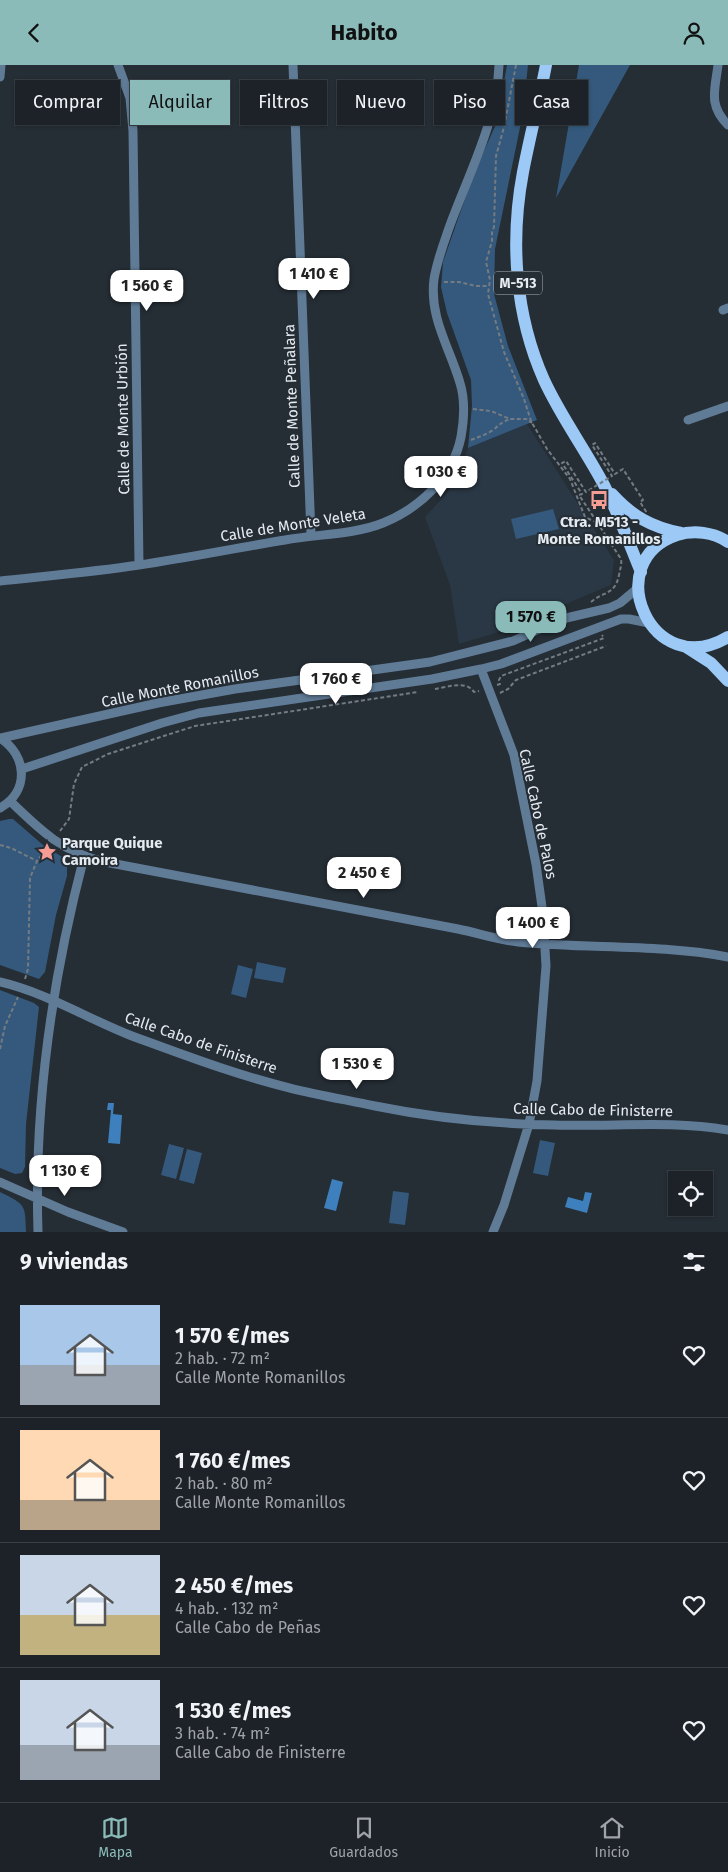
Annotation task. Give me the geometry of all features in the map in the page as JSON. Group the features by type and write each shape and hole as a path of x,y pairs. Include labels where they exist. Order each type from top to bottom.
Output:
{"main road":[{"name":"M-513","path":"546,65 520,192 516,253 517,278 524,316 534,354 544,379 570,429 603,484 641,572"},
{"name":"M-513","path":"603,484 625,508 641,519 656,526 682,533"},
{"path":"728,542 705,533 682,533 664,541 656,547 645,563 638,588 641,606 649,623 664,638 684,646 710,663 728,681"},
{"path":"684,646 708,646 728,637"}],"street":[{"path":"0,77 1,65"},
{"name":"Calle de Monte Urbión","path":"118,65 130,98 133,131 139,565"},
{"name":"Calle de Monte Peñalara","path":"294,65 311,535"},
{"name":"Calle de Monte Veleta","path":"0,581 139,565 311,535 352,531 382,523 424,500 443,478 456,456 463,409 461,385 435,314 434,282 441,251 463,188 485,136 494,103 500,65"},
{"path":"718,65 714,101 720,117 728,125"},
{"path":"688,420 728,406"},
{"name":"Calle Monte Romanillos","path":"0,738 197,696 430,662 512,641 562,619 609,608 620,603 638,588"},
{"name":"Calle Monte Romanillos","path":"22,769 162,723 199,713 481,669 620,619 649,623"},
{"path":"512,641 520,646 518,657"},
{"path":"451,656 447,663 451,675"},
{"name":"Calle Cabo de Palos","path":"481,669 514,755 536,864 543,914 546,966 537,1081 529,1124 504,1205 493,1232"},
{"path":"0,738 11,746 18,757 22,769 19,786 10,801 0,808"},
{"path":"10,801 37,827 54,840 84,857 516,941 644,948 728,957"},
{"path":"38,1232 37,1198 43,1080 59,969 84,857"},
{"name":"Calle Cabo de Finisterre","path":"0,982 23,987 130,1035 233,1072 289,1088 378,1107 438,1116 529,1124 700,1125 728,1130"},
{"path":"0,1182 68,1212 123,1232"}],"path":[{"path":"434,282 459,282 476,286 488,285"},
{"path":"463,409 491,411 510,419"},
{"path":"459,444 467,443 471,439 483,436 500,423 510,419 526,419 534,425"},
{"path":"594,612 591,601 613,589 618,583 622,565 621,559 579,495 582,494 562,463 566,461 586,493 612,476 592,445 595,443 615,474 623,469 643,500 640,502 648,513"},
{"path":"427,690 465,685 471,687 474,692 488,689 500,684 499,679 501,676 604,639 600,626"},
{"path":"498,694 508,689 516,680 606,647"},
{"path":"0,1049 5,1026 23,987 28,969 30,878 37,861 70,819 74,784 82,767 108,754 195,726 417,692"},
{"path":"0,845 11,847 37,861"}],"shaded area":[{"path":"507,65 528,65 526,80 515,80 515,125 521,125 495,249 494,294 508,346 537,420 468,448 472,406 471,380 447,313 441,287 443,262 474,173 496,125 505,125 504,80"},
{"path":"579,65 630,65 556,198 569,125 588,125 588,80 576,80"},
{"path":"527,424 614,560 611,585 499,632 459,644 450,585 425,517 448,492 461,469 468,448"},
{"path":"553,509 559,529 516,539 511,519"},
{"path":"13,819 43,845 64,858 67,862 67,876 56,915 45,972 39,979 0,965 0,821"},
{"path":"257,962 286,968 283,983 254,978"},
{"path":"238,965 253,969 246,998 231,994"},
{"path":"0,990 34,1003 39,1007 26,1124 25,1167 22,1173 15,1174 0,1168"},
{"path":"108,1103 114,1103 113,1114 122,1115 120,1144 108,1143 111,1110 107,1110"},
{"path":"540,1140 555,1143 548,1176 533,1173"},
{"path":"169,1144 184,1148 176,1179 161,1175"},
{"path":"187,1149 202,1153 194,1184 179,1180"},
{"path":"332,1179 343,1182 336,1211 324,1208"},
{"path":"393,1191 409,1193 405,1225 389,1223"},
{"path":"0,1192 22,1206 26,1232 0,1232"},
{"path":"585,1192 592,1193 587,1213 565,1207 568,1197 583,1201"}],"place":[{"name":"Ctra. M513 - Monte Romanillos","path":"599,500"},
{"name":"Parque Quique Camoira","path":"47,852"}]}
